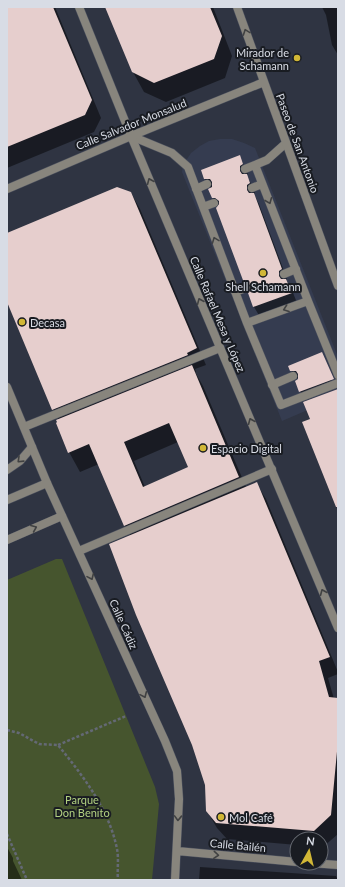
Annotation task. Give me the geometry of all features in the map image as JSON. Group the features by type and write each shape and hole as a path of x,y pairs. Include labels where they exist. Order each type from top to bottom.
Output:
{"street":[{"name":"Calle Rafael Mesa y López","path":"79,7 131,136 338,628"},
{"name":"Paseo de San Antonio","path":"237,7 338,286"},
{"name":"Calle Salvador Monsalud","path":"7,189 131,136 264,82"},
{"path":"131,136 172,153 188,166 247,323 281,406 338,382"},
{"path":"245,169 266,160 286,143"},
{"path":"255,165 296,269 330,363 338,376"},
{"path":"196,189 207,184"},
{"path":"252,188 262,184"},
{"path":"203,207 214,203"},
{"path":"284,274 296,269"},
{"path":"235,292 246,288"},
{"path":"247,323 308,301"},
{"path":"24,427 220,348"},
{"path":"272,384 293,376"},
{"name":"Calle Cádiz","path":"7,387 47,483 165,741 177,771 179,799 175,880"},
{"path":"7,470 20,461 32,447"},
{"path":"79,551 272,469"},
{"path":"7,500 47,483"},
{"path":"7,540 62,516"},
{"name":"Calle Bailén","path":"177,851 289,861"}],"path":[{"path":"7,730 19,733 39,744 58,745 126,716"},
{"path":"58,745 84,777 106,815 117,849 118,880"},
{"path":"7,834 27,880"}],"shaded area":[{"name":"Shell Schamann","path":"232,139 255,148 338,357 338,397 282,421 182,172 183,165 191,153 209,141"}],"green space":[{"name":"Parque Don Benito","path":"56,559 62,559 155,787 159,804 152,880 7,880 7,580"}],"building":[{"path":"7,7 53,7 92,100 85,115 7,147"},
{"path":"105,7 210,7 222,36 214,59 154,83 132,72"},
{"path":"240,155 243,164 240,166 240,171 242,174 247,174 250,183 247,185 247,190 249,193 254,193 282,269 279,271 279,276 281,279 286,279 292,293 253,307 248,293 251,286 244,283 216,208 219,201 212,198 208,189 212,187 212,182 210,179 204,179 201,170"},
{"path":"117,187 131,192 197,348 187,353 188,355 52,410 7,302 7,233"},
{"path":"322,352 334,379 299,392 295,381 298,379 298,374 296,371 290,371 288,366"},
{"name":"Espacio Digital","path":"192,365 239,477 124,526 89,444 68,453 56,420","holes":["169,423 188,467 143,487 124,442"]},
{"path":"338,389 338,507 336,507 302,422 310,419 303,402"},
{"path":"257,482 330,657 319,661 329,697 338,698 338,741 331,815 314,831 216,823 206,811 205,785 192,745 136,615 109,544"}],"place":[{"name":"Mirador de Schamann","path":"297,58"},
{"name":"Shell Schamann","path":"263,273"},
{"name":"Decasa","path":"22,322"},
{"name":"Espacio Digital","path":"203,448"},
{"name":"Mol Café","path":"221,817"}]}
